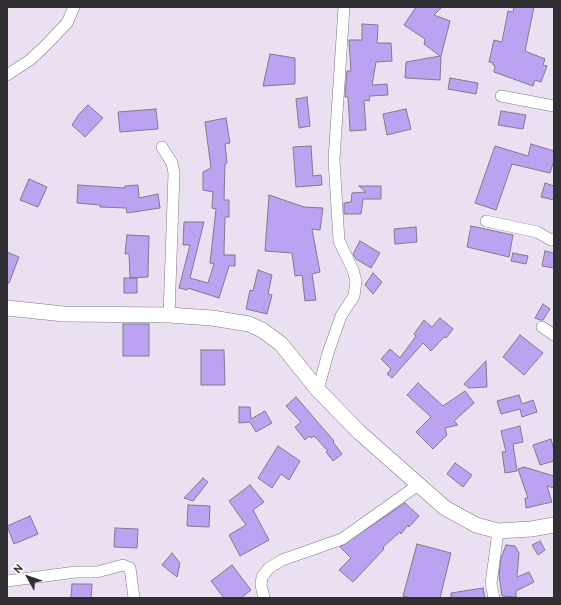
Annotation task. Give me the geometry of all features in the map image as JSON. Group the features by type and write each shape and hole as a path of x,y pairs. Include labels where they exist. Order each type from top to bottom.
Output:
{"street":[{"path":"7,75 30,60 45,46 66,23 74,7"},
{"path":"318,390 341,316 354,296 356,282 353,270 339,241 334,160 344,7"},
{"path":"501,96 554,106"},
{"path":"162,147 172,163 174,173 169,315"},
{"path":"486,221 537,232 551,240 554,239"},
{"path":"7,308 64,314 169,315 230,320 249,324 262,330 281,344 318,390 359,432 445,508 476,525 498,531 531,529 554,525"},
{"path":"542,327 554,335"},
{"path":"264,598 261,585 262,577 269,568 282,560 342,539 418,485"},
{"path":"494,598 491,584 498,531"},
{"path":"7,581 76,572 97,572 123,565 130,568 134,598"}],"building":[{"path":"416,7 442,7 434,15 450,21 441,56 440,80 405,78 406,62 440,56 424,44 425,39 404,25"},
{"path":"514,7 534,7 525,51 545,59 543,65 547,66 541,82 535,80 533,86 494,72 495,66 493,63 489,62 494,40 502,42 508,11 513,12"},
{"path":"362,24 378,25 377,43 391,43 392,61 376,62 372,85 387,84 388,95 370,96 369,101 364,100 366,130 350,131 348,97 345,97 347,71 351,71 349,40 362,40"},
{"path":"270,54 295,58 295,84 263,86"},
{"path":"450,78 478,83 476,94 448,89"},
{"path":"307,97 310,126 299,128 296,99"},
{"path":"88,105 103,118 85,137 72,125 79,114"},
{"path":"156,109 158,129 120,132 118,112"},
{"path":"406,109 411,129 387,135 383,114"},
{"path":"501,111 526,115 523,129 498,125"},
{"path":"226,118 230,143 225,144 227,163 225,164 224,200 229,200 229,217 225,217 224,255 235,255 235,266 229,266 219,298 188,288 187,290 179,288 190,245 183,245 184,222 204,222 190,278 208,283 214,264 210,263 216,209 212,208 213,192 203,190 203,172 211,168 205,122"},
{"path":"531,144 554,151 554,160 550,173 512,164 496,210 475,203 495,146 528,156"},
{"path":"311,146 313,176 321,175 322,185 296,187 293,147"},
{"path":"29,179 47,187 38,207 20,200"},
{"path":"545,183 554,186 554,200 541,197"},
{"path":"78,185 125,188 125,186 138,185 139,198 158,194 160,208 127,213 126,208 100,207 100,205 77,203"},
{"path":"359,186 381,186 381,199 363,199 361,214 344,214 344,203 351,202 352,193 366,192"},
{"path":"269,195 304,207 323,208 320,230 312,229 320,272 312,274 316,300 305,301 302,275 295,276 292,253 265,251"},
{"path":"471,226 513,235 509,257 467,247"},
{"path":"416,227 417,242 395,244 394,229"},
{"path":"127,235 149,236 148,277 130,278 129,254 125,254"},
{"path":"360,241 380,253 371,268 356,259 353,254"},
{"path":"545,251 554,253 554,268 542,266"},
{"path":"7,252 19,257 9,283 7,283"},
{"path":"513,253 528,256 526,264 511,261"},
{"path":"258,270 272,275 268,294 272,295 267,314 246,309 250,290 253,291"},
{"path":"373,273 382,282 373,294 365,285"},
{"path":"124,278 137,278 137,293 124,293"},
{"path":"543,304 550,309 543,320 540,320 535,318"},
{"path":"440,318 453,329 446,338 444,337 431,351 423,343 392,378 387,374 391,369 381,359 390,349 400,358 416,336 414,334 424,320 432,327"},
{"path":"123,324 149,324 149,356 123,356"},
{"path":"520,335 543,353 524,375 503,357"},
{"path":"201,350 224,350 225,385 201,385"},
{"path":"486,361 487,387 469,388 464,384"},
{"path":"418,383 443,406 465,391 474,403 454,421 458,425 445,428 447,435 433,449 416,432 431,417 407,395"},
{"path":"519,395 522,404 533,400 537,412 522,417 520,409 501,414 497,401"},
{"path":"296,397 334,441 333,442 342,454 333,461 326,452 328,451 314,436 311,438 309,436 305,440 295,427 301,422 286,406"},
{"path":"239,407 250,407 251,419 265,411 272,423 256,432 250,422 239,423"},
{"path":"520,426 523,442 513,444 517,471 505,473 502,452 506,452 501,431"},
{"path":"551,439 554,450 554,461 540,465 533,445"},
{"path":"278,446 300,461 289,480 281,474 272,488 258,478"},
{"path":"455,463 472,475 463,487 447,474"},
{"path":"524,467 554,476 554,488 547,486 552,502 526,508 525,498 528,498 518,469"},
{"path":"203,478 208,482 193,501 184,498"},
{"path":"250,485 264,502 253,510 269,540 240,556 229,535 246,525 229,501"},
{"path":"405,503 419,516 409,527 408,525 401,534 400,532 383,547 384,549 353,582 339,570 351,558 340,547"},
{"path":"188,505 210,506 209,527 187,526"},
{"path":"30,516 38,534 14,544 7,526"},
{"path":"115,528 138,529 137,548 114,547"},
{"path":"540,541 545,550 538,555 532,545"},
{"path":"417,544 451,553 440,598 411,598 403,596"},
{"path":"506,545 515,546 519,553 517,577 529,572 534,582 516,591 516,597 502,596 499,575 501,558"},
{"path":"172,553 180,563 177,577 162,565"},
{"path":"232,565 251,590 241,598 224,598 211,581"},
{"path":"72,584 92,584 91,598 71,598"},
{"path":"483,588 485,598 451,598 451,593"}]}
